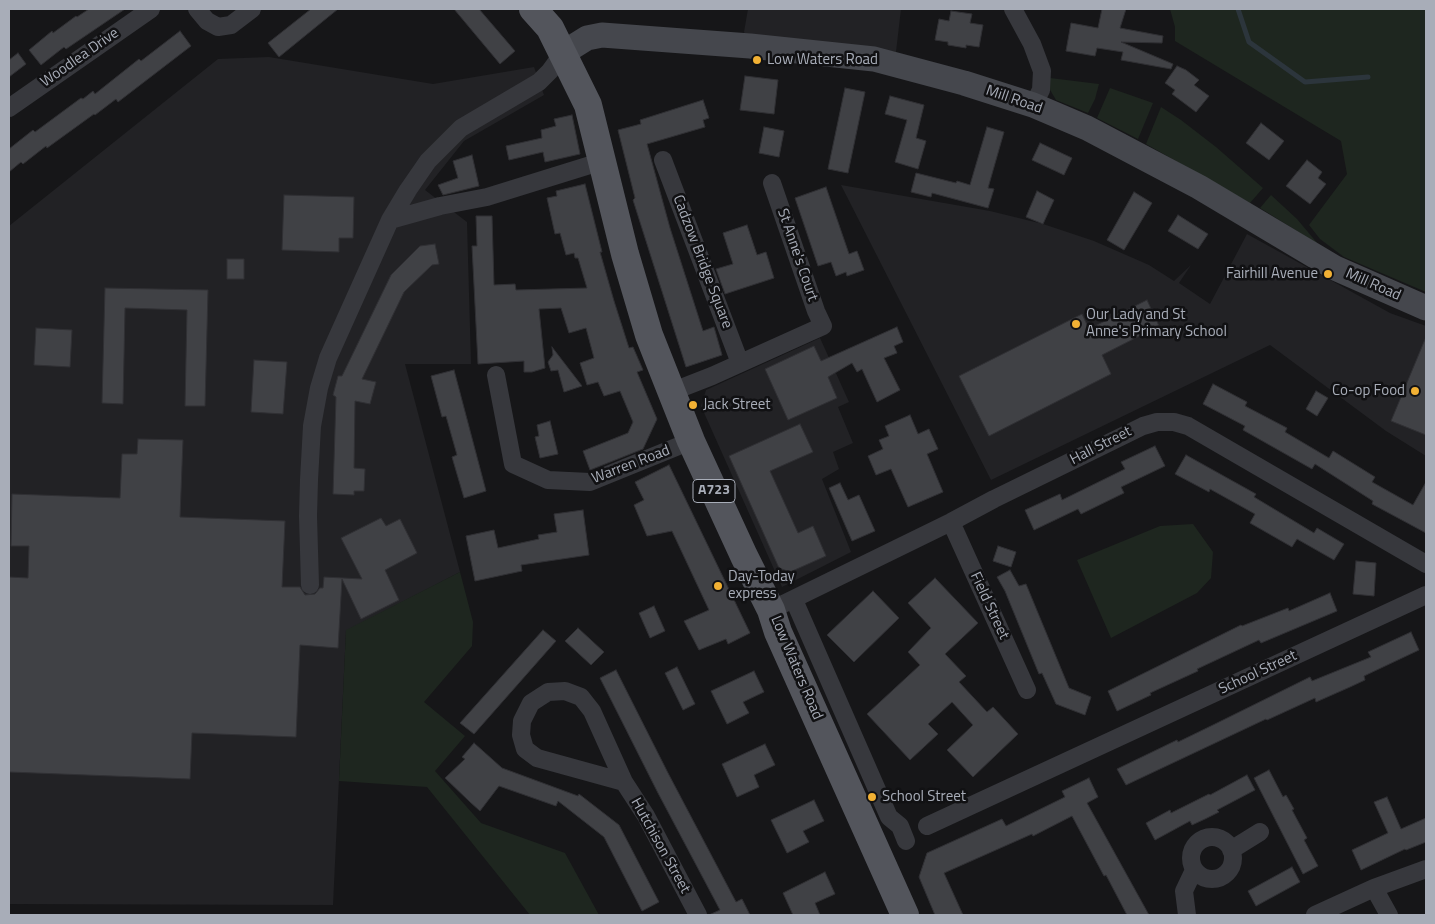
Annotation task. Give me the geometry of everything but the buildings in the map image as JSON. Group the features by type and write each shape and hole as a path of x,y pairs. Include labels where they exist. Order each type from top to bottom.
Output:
{"main road":[{"name":"A723","path":"533,9 550,28 564,53"},
{"name":"Mill Road","path":"564,53 587,38 602,35 750,46 874,59 964,83 1033,105 1087,128 1199,188 1335,268 1426,308"},
{"name":"Low Waters Road","path":"564,53 588,105 625,254 649,335 671,392 691,441 744,556 782,605 778,632 905,915"}],"street":[{"name":"Woodlea Drive","path":"9,108 151,9"},
{"path":"197,9 207,20 218,27 231,25 252,9"},
{"path":"1013,9 1032,44 1042,71 1041,90 1033,105"},
{"path":"310,585 309,480 312,426 319,388 328,358 390,220 428,161 461,128 539,82 564,53"},
{"name":"Cadzow Bridge Square","path":"664,160 740,364"},
{"path":"390,220 440,206 487,197 603,161"},
{"name":"St Anne's Court","path":"740,364 824,326 816,310 772,183"},
{"path":"671,392 740,364"},
{"name":"Warren Road","path":"496,375 513,464 548,480 590,482 691,441"},
{"name":"Hall Street","path":"782,605 1142,426 1157,422 1174,422 1188,426 1426,564"},
{"name":"Field Street","path":"951,522 1027,690"},
{"name":"School Street","path":"927,826 1426,595"},
{"name":"Low Waters Road","path":"782,605 889,817 900,826 906,841"},
{"name":"Hutchison Street","path":"624,782 538,758 525,749 521,735 522,720 531,703 548,692 565,691 581,697 592,711 624,782 646,816 693,913"},
{"path":"1231,850 1260,832"},
{"path":"1207,837 1217,837 1226,842 1231,850 1233,860 1229,870 1222,877 1212,879 1202,877 1194,870 1191,860 1192,850 1198,842 1207,837"},
{"path":"1315,915 1374,888 1426,869"},
{"path":"1187,915 1184,891 1194,870"},
{"path":"1374,888 1389,915"}],"shaded area":[{"path":"748,9 901,9 896,52 746,35 744,32"},
{"path":"1170,9 1426,9 1426,292 1344,257 1320,239 1309,225 1347,174 1341,141 1175,41 1175,27"},
{"path":"269,57 433,84 534,67 544,95 464,141 425,190 467,222 471,364 405,364 460,572 346,631 333,905 9,904 9,226 218,59"},
{"path":"1050,78 1099,84 1095,99 1088,113 1056,100 1049,88"},
{"path":"1110,88 1153,103 1138,139 1097,118"},
{"path":"1161,107 1216,147 1263,188 1250,203 1146,144"},
{"name":"Our Lady and St Anne's Primary School","path":"841,185 990,211 1043,224 1094,241 1149,265 1174,281 1191,265 1179,283 1210,304 1247,234 1390,313 1426,326 1426,456 1386,431 1270,345 991,480"},
{"path":"1271,195 1297,219 1318,244 1260,208"},
{"path":"820,338 849,402 838,407 853,443 833,452 839,469 822,479 851,552 782,587 701,406 706,390"},
{"path":"1193,524 1213,552 1211,578 1197,593 1111,638 1077,560 1160,526"},
{"path":"460,572 473,622 472,646 424,702 465,736 435,771 481,823 565,853 599,915 530,915 427,787 339,781 346,630"}],"waterway":[{"path":"1238,9 1249,42 1305,82 1368,77"}],"place":[{"name":"Low Waters Road","path":"757,60"},
{"name":"Fairhill Avenue","path":"1328,274"},
{"name":"Our Lady and St Anne's Primary School","path":"1076,324"},
{"name":"Co-op Food","path":"1415,391"},
{"name":"Jack Street","path":"693,405"},
{"name":"Day-Today express","path":"718,586"},
{"name":"School Street","path":"872,797"}]}
